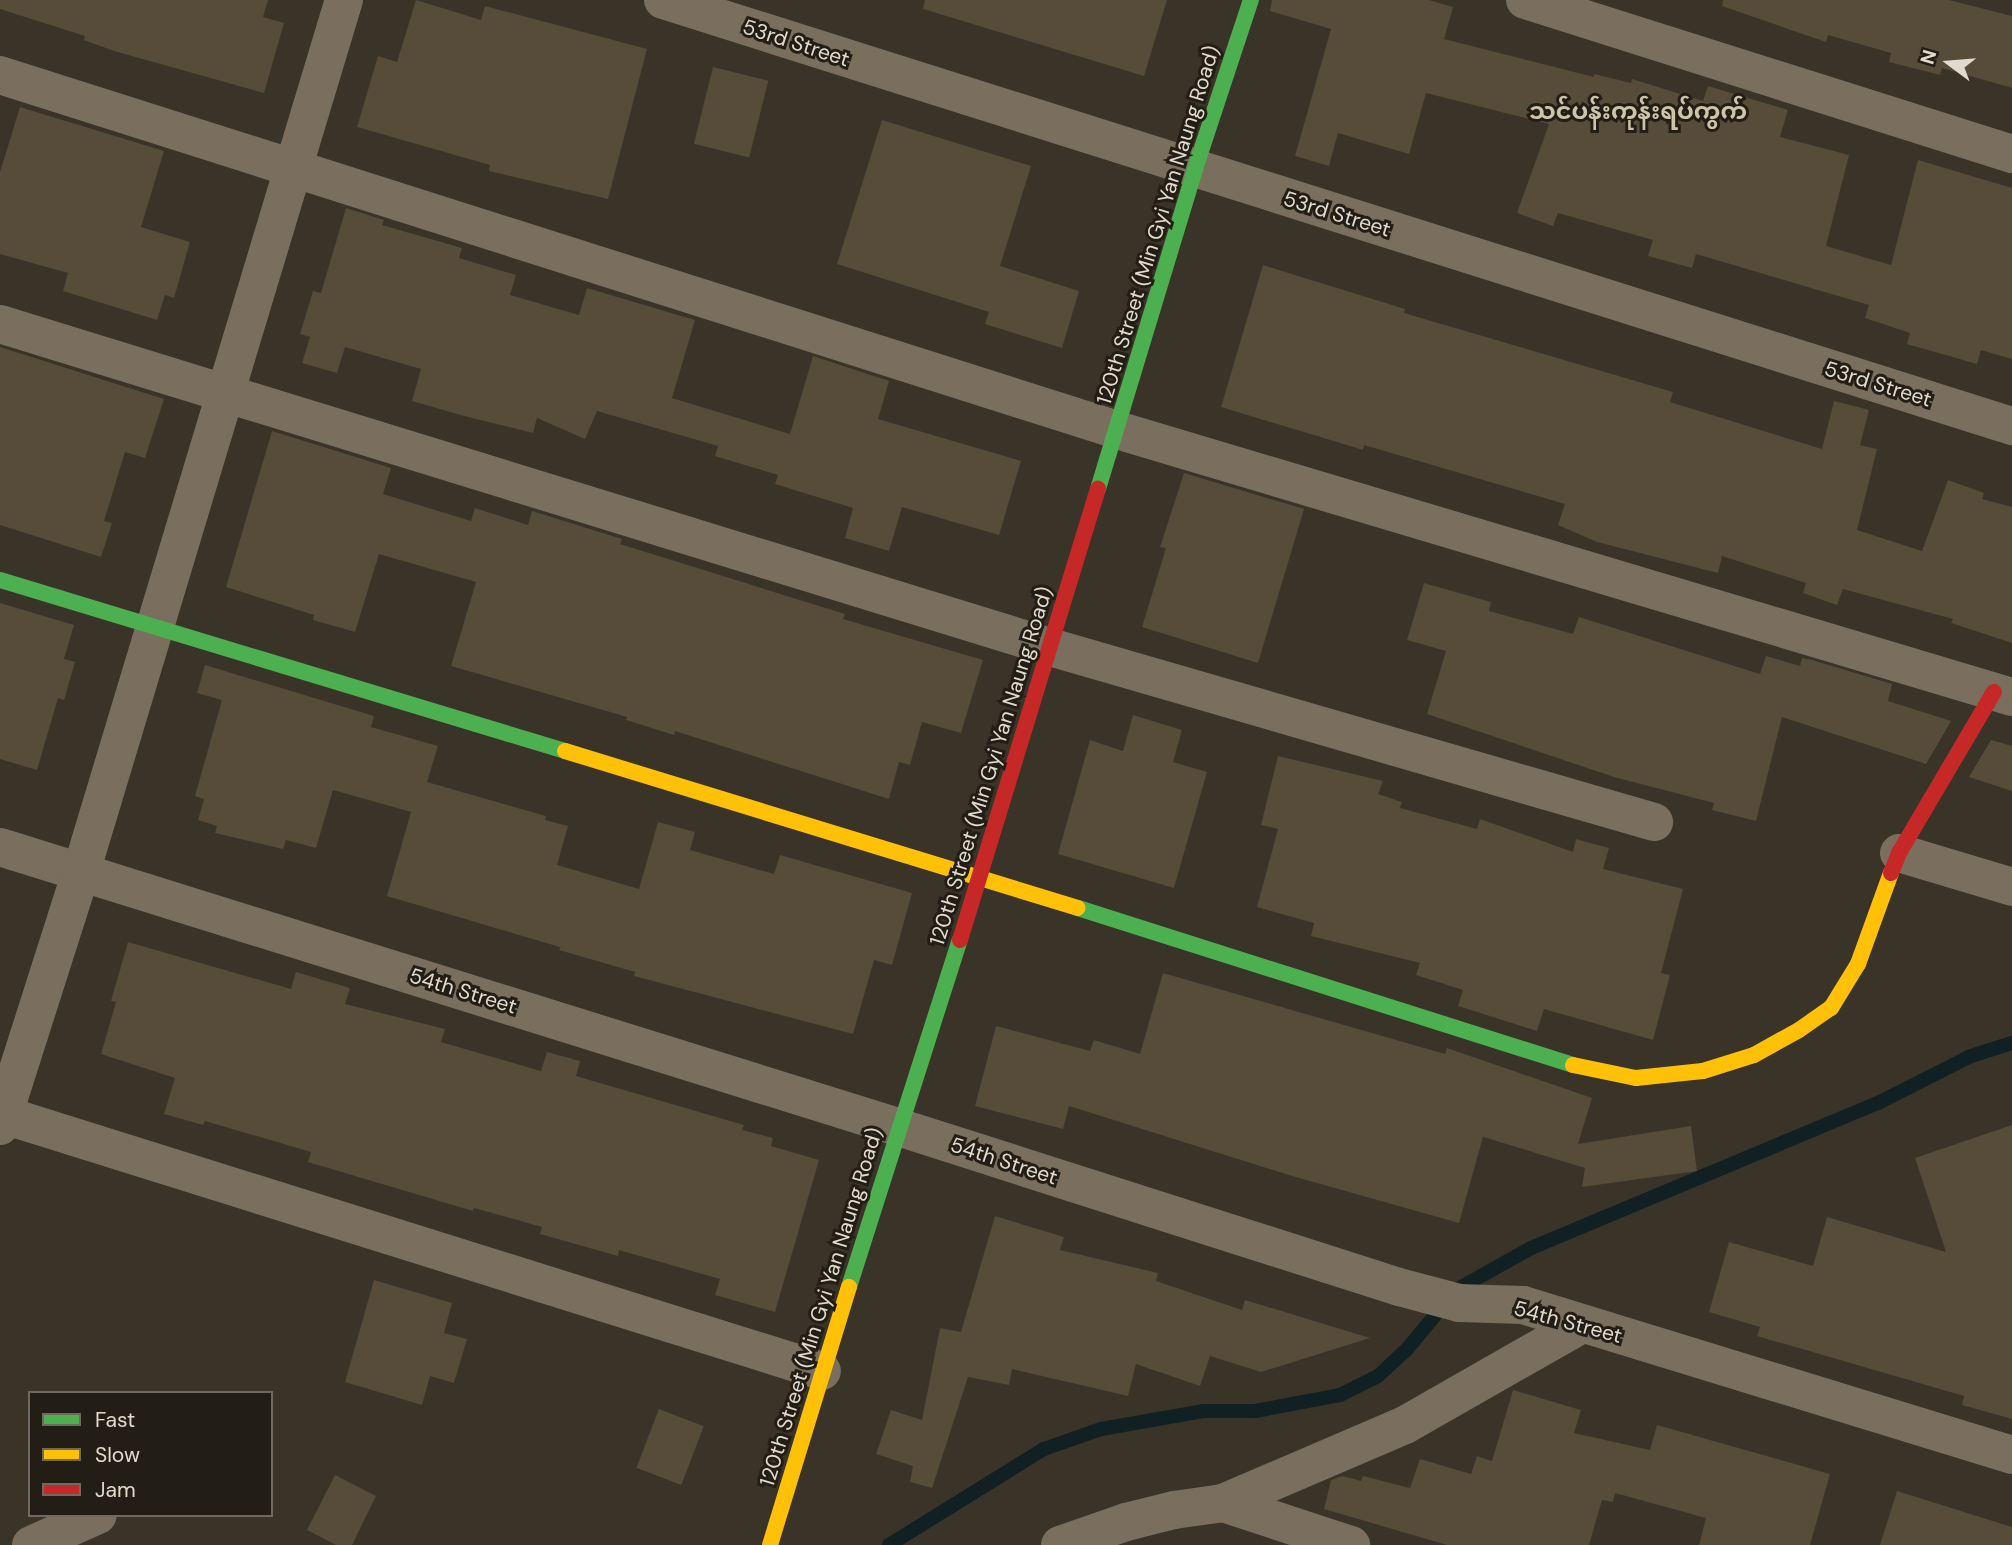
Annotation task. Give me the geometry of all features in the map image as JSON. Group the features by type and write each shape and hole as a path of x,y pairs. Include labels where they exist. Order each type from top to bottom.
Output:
{"street":[{"path":"344,0 81,872 2,1121 822,1371"},
{"name":"53rd Street","path":"663,0 2012,426"},
{"name":"120th Street (Min Gyi Yan Naung Road)","path":"770,1545 898,1127 981,877 1195,169 1251,0"},
{"path":"1525,0 2012,154"},
{"path":"0,75 294,166 1117,430 2003,694 1899,853 1858,964 1831,1008 1799,1030 1754,1055 1703,1071 1636,1078 1591,1071 981,877 0,580"},
{"path":"0,324 1050,647 1654,822"},
{"name":"54th Street","path":"0,847 898,1127 1399,1287 1459,1303 1523,1305 2012,1455"},
{"path":"1899,853 2012,887"},
{"path":"1060,1545 1162,1513 1223,1503 1405,1425 1582,1324"},
{"path":"1223,1503 1351,1545"},
{"path":"31,1545 94,1517"}],"building":[{"path":"0,0 268,0 263,17 284,23 264,93 114,51 84,40 85,36 0,9"},
{"path":"416,0 481,20 485,6 647,49 608,199 489,171 490,165 357,127 378,56 397,62"},
{"path":"925,0 1167,0 1144,76 923,9"},
{"path":"1272,0 1429,0 1453,7 1444,39 1594,77 1594,74 1631,83 1632,79 1703,101 1708,86 1788,110 1780,137 1849,155 1826,246 1891,265 1918,160 2012,188 2012,359 1981,350 1977,364 1907,344 1910,333 1865,318 1869,305 1696,254 1692,268 1648,256 1653,240 1558,213 1553,226 1517,213 1549,124 1426,93 1409,154 1338,133 1329,166 1295,156 1331,29 1270,11"},
{"path":"1723,0 1949,0 2012,16 2012,88 1942,68 1940,75 1889,62 1891,53 1828,35 1826,42 1722,6"},
{"path":"713,67 768,81 749,157 694,144"},
{"path":"20,107 164,151 141,227 190,242 174,298 165,295 157,320 63,291 68,273 0,254 0,172"},
{"path":"882,120 1031,166 1000,266 1079,291 1062,348 985,324 989,312 837,264"},
{"path":"346,208 384,220 382,225 462,248 459,258 516,275 510,295 579,315 587,288 695,320 672,398 790,434 813,356 889,381 878,419 1021,461 999,535 902,507 889,551 845,538 853,508 775,484 778,475 715,456 718,446 597,411 585,439 537,418 533,433 464,416 412,401 421,369 345,347 337,373 302,363 310,337 300,334 313,291 321,293"},
{"path":"1263,265 1405,309 1404,313 1673,392 1670,402 1822,449 1834,401 1869,410 1860,445 1877,449 1857,530 1922,551 1948,480 1984,493 1982,499 2012,507 2012,643 1951,623 1953,619 1843,589 1837,605 1803,593 1806,583 1722,556 1718,573 1597,542 1558,525 1565,504 1364,445 1363,450 1221,407"},
{"path":"0,347 164,399 145,458 125,452 104,521 112,523 101,557 0,525"},
{"path":"272,431 391,468 383,494 471,521 475,508 528,525 532,511 622,539 620,544 845,614 843,619 983,660 961,733 922,722 910,765 899,762 889,799 675,731 674,735 626,720 627,717 451,666 476,582 379,554 355,632 313,620 314,615 226,587"},
{"path":"1184,473 1304,509 1258,663 1142,627 1166,548 1160,547"},
{"path":"1424,583 1491,602 1489,611 1573,634 1579,617 1760,674 1766,656 1800,666 1802,658 1812,660 1892,684 1888,701 1951,721 1926,764 1782,717 1756,821 1712,810 1714,803 1614,777 1427,714 1446,651 1407,640"},
{"path":"0,603 74,625 64,659 75,662 64,700 58,698 37,770 0,759"},
{"path":"205,665 374,716 371,727 438,746 427,782 546,816 545,820 568,826 557,865 639,889 658,822 695,832 690,850 774,874 780,855 912,893 892,965 874,960 853,1034 634,976 635,972 559,950 560,947 387,896 411,812 333,790 316,848 286,840 283,849 215,833 217,826 198,820 204,799 195,796 222,700 197,693"},
{"path":"1133,715 1182,730 1173,762 1207,772 1174,888 1058,854 1090,740 1123,751"},
{"path":"1991,740 2012,746 2012,791 1969,777"},
{"path":"1278,756 1383,781 1378,794 1402,802 1400,808 1477,829 1480,819 1573,852 1576,839 1609,848 1603,869 1683,889 1661,973 1670,975 1653,1040 1544,1009 1537,1031 1458,1006 1463,990 1416,975 1420,963 1311,936 1314,923 1257,907 1278,829 1261,825"},
{"path":"128,942 291,989 296,972 350,988 345,1004 445,1029 441,1042 541,1071 547,1052 580,1061 576,1076 744,1125 742,1130 773,1138 771,1146 819,1160 775,1312 715,1295 720,1279 619,1250 618,1256 540,1234 542,1227 474,1208 473,1211 308,1162 311,1152 205,1121 203,1125 164,1114 175,1078 101,1054 116,1002 111,1001"},
{"path":"1163,973 1445,1054 1447,1048 1592,1098 1578,1144 1691,1126 1697,1171 1582,1187 1585,1168 1483,1137 1459,1223 1292,1176 1069,1106 1063,1129 975,1106 996,1026 1090,1051 1094,1040 1140,1054"},
{"path":"2012,1125 2012,1419 1962,1405 1964,1396 1757,1336 1760,1327 1709,1312 1729,1242 1813,1266 1827,1217 1946,1252 1915,1158"},
{"path":"995,1216 1064,1237 1060,1250 1158,1273 1156,1281 1242,1310 1245,1300 1370,1338 1261,1372 1210,1356 1200,1386 1136,1364 1128,1396 1012,1369 1009,1385 968,1377 932,1488 910,1482 913,1466 876,1454 891,1410 922,1420 940,1328 961,1332"},
{"path":"374,1280 452,1303 444,1333 467,1339 454,1383 430,1376 422,1405 345,1382"},
{"path":"1513,1390 1581,1410 1574,1433 1650,1450 1657,1425 1830,1474 1810,1545 1699,1545 1706,1518 1615,1493 1613,1502 1602,1500 1589,1545 1447,1545 1324,1509 1331,1480 1342,1476 1361,1481 1363,1476 1410,1488 1420,1459 1471,1474 1477,1456 1492,1461"},
{"path":"659,1409 704,1426 681,1485 636,1468"},
{"path":"335,1475 376,1496 352,1545 336,1545 307,1530"},
{"path":"1897,1491 2012,1527 2012,1545 1880,1545"}],"waterway":[{"path":"889,1545 1044,1449 1101,1429 1204,1411 1255,1411 1340,1395 1378,1376 1408,1348 1456,1290 1531,1248 1878,1103 1971,1056 2012,1043"}],"traffic: fast":[{"path":"1098,489 1195,169 1251,0"},
{"path":"0,580 565,751"},
{"path":"1078,908 1573,1065"},
{"path":"849,1287 960,940"}],"traffic: slow":[{"path":"565,751 1078,908"},
{"path":"1573,1065 1636,1078 1703,1071 1754,1055 1799,1030 1831,1008 1858,964 1891,873"},
{"path":"770,1545 849,1287"}],"traffic: jam":[{"path":"960,940 1098,489"},
{"path":"1891,873 1899,853 1994,692"}],"district":[{"name":"သင်ပန်းကုန်းရပ်ကွက်","path":"1638,111"}]}
